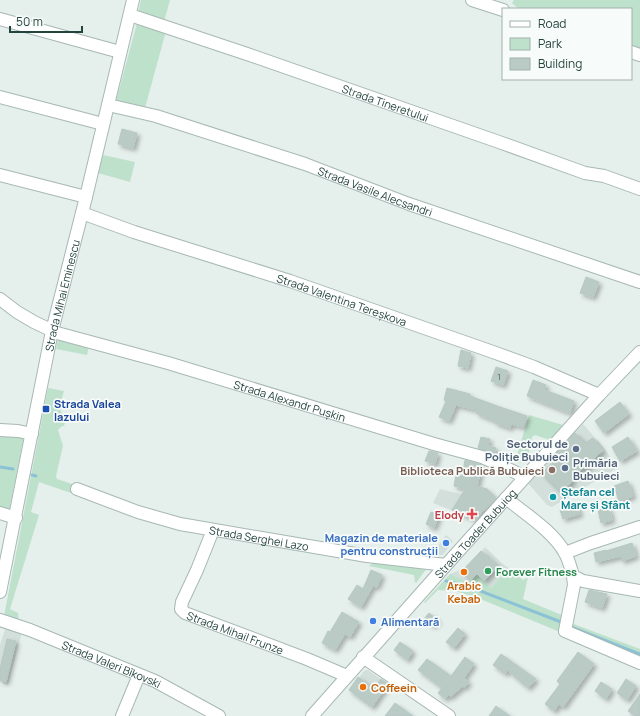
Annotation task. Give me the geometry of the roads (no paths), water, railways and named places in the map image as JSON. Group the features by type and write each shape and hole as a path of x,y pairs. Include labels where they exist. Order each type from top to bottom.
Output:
{"street":[{"name":"Strada Mihai Eminescu","path":"0,592 16,518 52,330 86,197 133,0"},
{"path":"472,0 502,10"},
{"name":"Strada Tineretului","path":"130,15 247,54 585,173 604,176 640,190"},
{"path":"0,19 120,52"},
{"path":"0,97 103,124"},
{"name":"Strada Vasile Alecsandri","path":"108,104 156,116 305,164 409,204 640,282"},
{"path":"0,175 86,197"},
{"name":"Strada Valentina Tereșkova","path":"82,213 134,232 290,281 507,357 599,395"},
{"name":"Strada Alexandr Pușkin","path":"0,299 17,312 52,330 80,340 168,364 482,457 525,477"},
{"name":"Strada Toader Bubuiog","path":"312,716 506,498 640,352"},
{"path":"0,430 18,431 32,434"},
{"name":"Strada Serghei Lazo","path":"77,489 138,512 180,524 368,556 446,565"},
{"path":"506,498 550,534 558,542 565,554 573,576 574,585 565,631 640,663"},
{"path":"0,513 16,518"},
{"path":"565,554 591,543 640,527"},
{"name":"Strada Mihail Frunze","path":"213,530 180,609 185,614 307,659 347,676"},
{"path":"573,576 583,581 640,591"},
{"name":"Strada Valeri Bîkovski","path":"0,620 30,630 168,687 219,716"},
{"path":"363,658 449,716"},
{"path":"122,716 139,675"}],"waterway":[{"path":"0,467 13,469"},
{"path":"32,475 36,476"},
{"path":"446,581 470,587 561,622"},
{"path":"571,627 640,654"}],"place":[{"name":"Strada Valea Iazului","path":"46,409"},
{"name":"Sectorul de Poliție Bubuieci","path":"576,449"},
{"name":"Primăria Bubuieci","path":"565,468"},
{"name":"Biblioteca Publică Bubuieci","path":"552,470"},
{"name":"Ștefan cel Mare și Sfânt","path":"553,497"},
{"name":"Elody","path":"472,514"},
{"name":"Magazin de materiale pentru construcții","path":"446,543"},
{"name":"Forever Fitness","path":"488,571"},
{"name":"Arabic Kebab","path":"464,572"},
{"name":"Alimentară","path":"373,621"},
{"name":"Coffeein","path":"363,687"}]}
